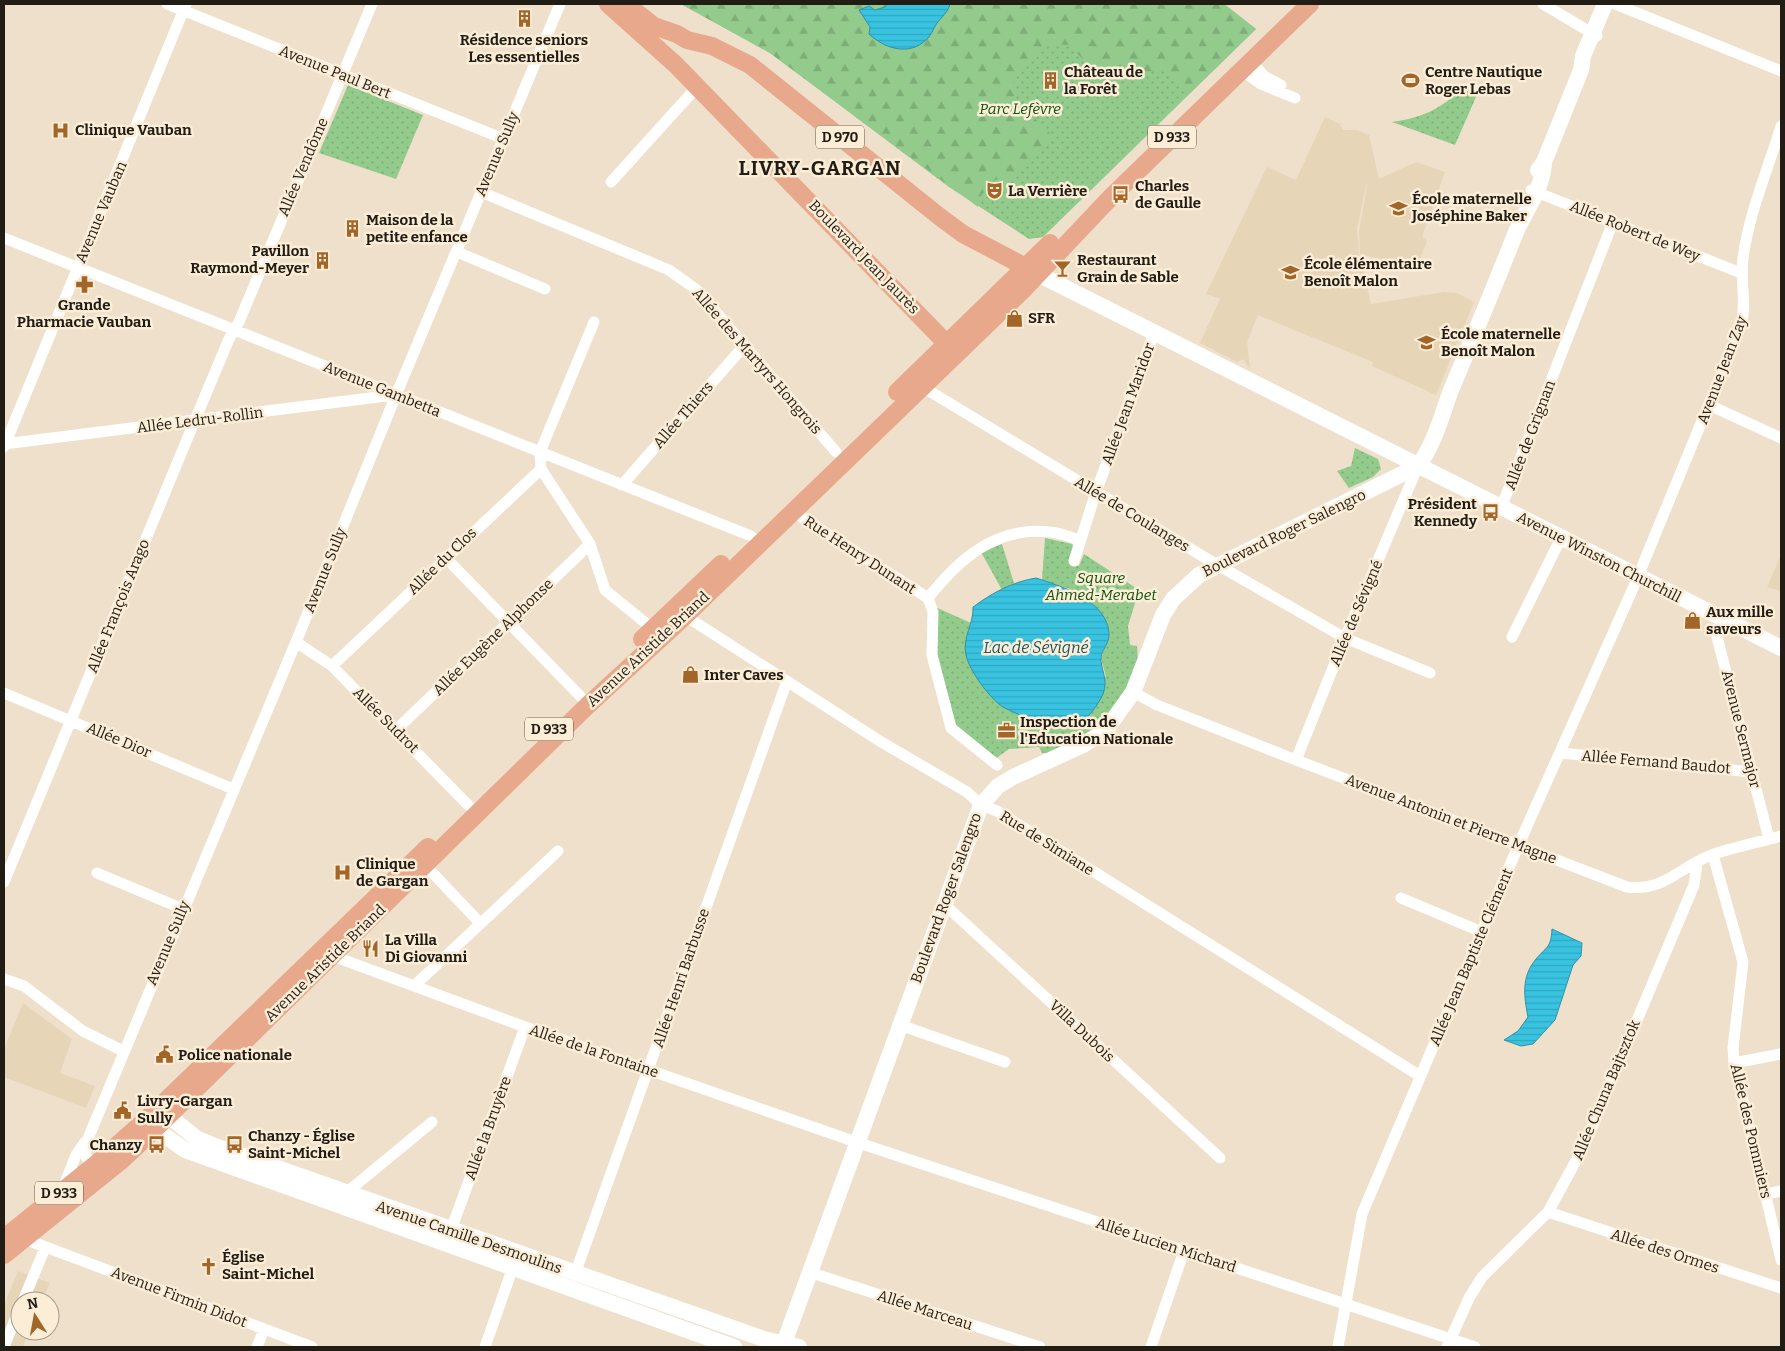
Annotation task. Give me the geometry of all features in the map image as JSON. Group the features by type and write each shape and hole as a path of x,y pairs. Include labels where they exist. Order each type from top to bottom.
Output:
{"main road":[{"name":"Boulevard Jean Jaurès","path":"608,4 676,65 954,346"},
{"name":"D 970","path":"626,4 654,26 677,34 687,40 712,46 750,65 963,234 1154,334 1418,466"},
{"name":"D 933","path":"1032,271 1224,70 1294,4"},
{"name":"D 933","path":"1032,271 1085,223 1310,4"},
{"path":"1418,466 1427,440 1442,413 1533,191 1544,172 1544,162 1581,70 1591,57 1595,35 1605,4"},
{"path":"1595,35 1614,4"},
{"path":"676,65 673,48 678,43 687,40"},
{"name":"Avenue Aristide Briand","path":"755,540 792,511 921,386 954,346 979,331 980,322 1032,271"},
{"name":"Avenue Aristide Briand","path":"4,1255 11,1235 62,1190 153,1122 169,1116 426,866 680,612 755,540 836,452 954,346 1032,271"},
{"name":"Avenue Winston Churchill","path":"1418,466 1781,648"},
{"name":"Boulevard Roger Salengro","path":"786,1344 809,1272 856,1142 981,805 998,786 1012,777 1083,745 1106,730 1133,692 1163,615 1173,599 1187,584 1218,564 1418,466"},
{"name":"Avenue Aristide Briand","path":"11,1235 122,1160 153,1122 470,806 653,629 680,612"},
{"name":"Avenue Camille Desmoulins","path":"169,1116 201,1141 575,1274 764,1339 786,1344"},
{"name":"Avenue Camille Desmoulins","path":"153,1122 185,1150 734,1347"}],"street":[{"name":"Avenue Paul Bert","path":"167,4 185,7 342,75 504,139"},
{"name":"Allée Vendôme","path":"234,331 372,4"},
{"name":"Avenue Sully","path":"96,1164 90,1162 85,1155 89,1136 123,1051 296,642 396,395 560,4"},
{"path":"1543,4 1595,35"},
{"path":"1614,4 1781,71"},
{"name":"Avenue Vauban","path":"4,445 185,7"},
{"path":"611,182 697,87"},
{"name":"Avenue Jean Zay","path":"1638,577 1745,312 1742,273 1746,237 1781,126"},
{"name":"Allée Robert de Wey","path":"1533,191 1742,273"},
{"name":"Allée des Martyrs Hongrois","path":"481,192 669,270 697,290 836,452"},
{"name":"Allée de Grignan","path":"1501,508 1613,222"},
{"name":"Avenue Gambetta","path":"4,238 755,540"},
{"path":"457,252 545,289"},
{"path":"594,322 540,452 540,469 590,544 605,590 653,629"},
{"name":"Allée François Arago","path":"4,882 195,420 234,331"},
{"name":"Allée Jean Maridor","path":"1074,561 1079,540 1154,334"},
{"name":"Allée Thiers","path":"622,485 744,346"},
{"name":"Allée de Coulanges","path":"921,386 1344,638 1430,674"},
{"name":"Allée Ledru-Rollin","path":"4,445 396,395"},
{"path":"1709,405 1781,438"},
{"name":"Allée de Sévigné","path":"1296,760 1344,638 1418,466"},
{"name":"Allée du Clos","path":"332,666 540,469"},
{"name":"Rue Henry Dunant","path":"792,511 928,598"},
{"path":"997,764 951,728 932,655 933,612 928,598 944,579 973,551 998,538 1025,532 1050,532 1079,540"},
{"path":"1512,637 1561,538"},
{"name":"Allée Eugène Alphonse","path":"396,730 590,544"},
{"path":"445,557 582,698"},
{"name":"Allée Jean Baptiste Clément","path":"1338,1347 1362,1214 1519,844 1638,577"},
{"name":"Rue de Simiane","path":"680,612 883,743 966,792 981,805 997,811 1420,1076"},
{"name":"Avenue Sermajor","path":"1725,620 1717,638 1769,839"},
{"name":"Allée Sudrot","path":"296,642 332,666 470,806"},
{"name":"Allée Henri Barbusse","path":"575,1274 787,681"},
{"name":"Allée Dior","path":"4,692 233,789"},
{"name":"Avenue Antonin et Pierre Magne","path":"1133,692 1157,705 1296,760 1627,887 1638,888 1661,884 1713,855 1781,836"},
{"name":"Allée Fernand Baudot","path":"1561,753 1752,772"},
{"path":"415,985 558,851"},
{"name":"Allée des Pommiers","path":"1713,855 1742,962 1733,1048 1734,1063 1781,1260"},
{"name":"Allée Chuna Bajtsztok","path":"1451,1344 1469,1298 1482,1277 1548,1212 1584,1146 1689,892 1694,885 1697,863"},
{"path":"426,866 480,923"},
{"path":"97,873 183,909"},
{"path":"1402,898 1482,932"},
{"name":"Villa Dubois","path":"944,904 1220,1158"},
{"name":"Allée de la Fontaine","path":"333,956 525,1027 856,1142"},
{"path":"4,979 38,995 83,1031 123,1051"},
{"path":"900,1025 1005,1062"},
{"name":"Allée la Bruyère","path":"451,1230 525,1027"},
{"path":"1734,1063 1781,1054"},
{"path":"346,1194 432,1122"},
{"name":"Avenue Sully","path":"62,1190 76,1155 89,1136"},
{"name":"Allée Lucien Michard","path":"856,1142 1346,1304 1451,1344 1475,1347"},
{"path":"1766,1194 1781,1191"},
{"name":"Allée des Ormes","path":"1548,1212 1781,1288"},
{"name":"Avenue Firmin Didot","path":"11,1235 312,1347"},
{"path":"27,1291 45,1248"},
{"path":"1152,1347 1184,1251"},
{"path":"485,1347 513,1267"},
{"name":"Allée Marceau","path":"809,1272 1040,1347"},
{"path":"257,1347 264,1329"},
{"path":"4,1347 10,1332"}],"shaded area":[{"name":"École élémentaire Benoît Malon","path":"1325,117 1340,124 1343,130 1357,130 1369,135 1379,179 1416,162 1445,172 1422,237 1427,241 1416,268 1360,254 1359,232 1367,185 1373,181 1366,185 1357,229 1359,253 1371,304 1444,292 1457,293 1474,302 1436,395 1372,366 1373,362 1258,315 1247,342 1250,369 1243,359 1237,362 1200,343 1220,299 1206,294 1267,167 1296,180"},
{"path":"1781,555 1781,591 1767,587"},
{"path":"23,1003 72,1039 60,1073 95,1086 86,1108 4,1077 4,1049"},
{"path":"18,1271 50,1283 46,1291 10,1291 10,1341 25,1341 23,1347 4,1347 4,1305"}],"green space":[{"name":"Parc Lefèvre","path":"681,4 1224,4 1256,29 1043,237 1029,239 949,187 770,53"},
{"name":"Parc Lefèvre","path":"681,4 1224,4 1256,29 1189,94 1161,68 1128,78 1097,74 1069,45 1050,44 1013,81 1016,100 1053,136 1007,182 1002,178 988,185 983,192 978,207 770,53"},
{"path":"1467,84 1479,90 1455,145 1392,122 1415,117 1433,110 1450,99"},
{"path":"348,85 423,115 396,179 319,153"},
{"path":"1355,448 1378,459 1381,469 1373,477 1349,488 1337,471 1351,466"},
{"name":"Square Ahmed-Merabet","path":"1045,538 1072,544 1074,549 1069,563 1079,566 1084,554 1139,590 1128,626 1130,645 1137,646 1138,664 1121,701 1093,733 1050,753 1042,753 1039,747 1009,749 995,759 956,725 937,655 935,607 971,623 968,630 968,640 973,668 984,687 1002,706 1106,677 1101,658 1109,636 1070,589 1042,580"},
{"path":"1002,544 1014,583 1002,590 981,552"}],"water":[{"path":"887,4 950,4 928,38 912,48 897,49 882,44 869,34 870,27 859,10 869,6 875,10 885,7"},
{"name":"Lac de Sévigné","path":"1036,578 1082,597 1101,613 1107,623 1109,638 1101,657 1105,689 1092,712 1075,725 1059,726 1049,724 1028,718 1003,707 992,698 981,684 971,668 966,655 965,649 973,607 1003,589 1019,582"},
{"path":"1552,929 1582,943 1581,956 1573,965 1555,1020 1533,1044 1521,1046 1504,1040 1518,1031 1528,1017 1525,1002 1526,980 1531,966 1546,949"}],"place":[{"name":"Résidence seniors Les essentielles","path":"524,19"},
{"name":"Château de la Forêt","path":"1050,81"},
{"name":"Centre Nautique Roger Lebas","path":"1411,81"},
{"name":"Clinique Vauban","path":"61,130"},
{"name":"La Verrière","path":"994,191"},
{"name":"Charles de Gaulle","path":"1121,195"},
{"name":"École maternelle Joséphine Baker","path":"1398,208"},
{"name":"Maison de la petite enfance","path":"352,229"},
{"name":"Pavillon Raymond-Meyer","path":"323,260"},
{"name":"Restaurant Grain de Sable","path":"1063,269"},
{"name":"École élémentaire Benoît Malon","path":"1290,273"},
{"name":"Grande Pharmacie Vauban","path":"84,284"},
{"name":"SFR","path":"1014,318"},
{"name":"École maternelle Benoît Malon","path":"1427,343"},
{"name":"Président Kennedy","path":"1491,513"},
{"name":"Aux mille saveurs","path":"1692,621"},
{"name":"Inter Caves","path":"690,675"},
{"name":"Inspection de l'Education Nationale","path":"1006,731"},
{"name":"Clinique de Gargan","path":"342,873"},
{"name":"La Villa Di Giovanni","path":"371,949"},
{"name":"Police nationale","path":"164,1055"},
{"name":"Livry-Gargan Sully","path":"123,1110"},
{"name":"Chanzy","path":"156,1145"},
{"name":"Chanzy - Église Saint-Michel","path":"234,1145"},
{"name":"Église Saint-Michel","path":"208,1266"}],"district":[{"name":"LIVRY-GARGAN","path":"820,168"}]}
